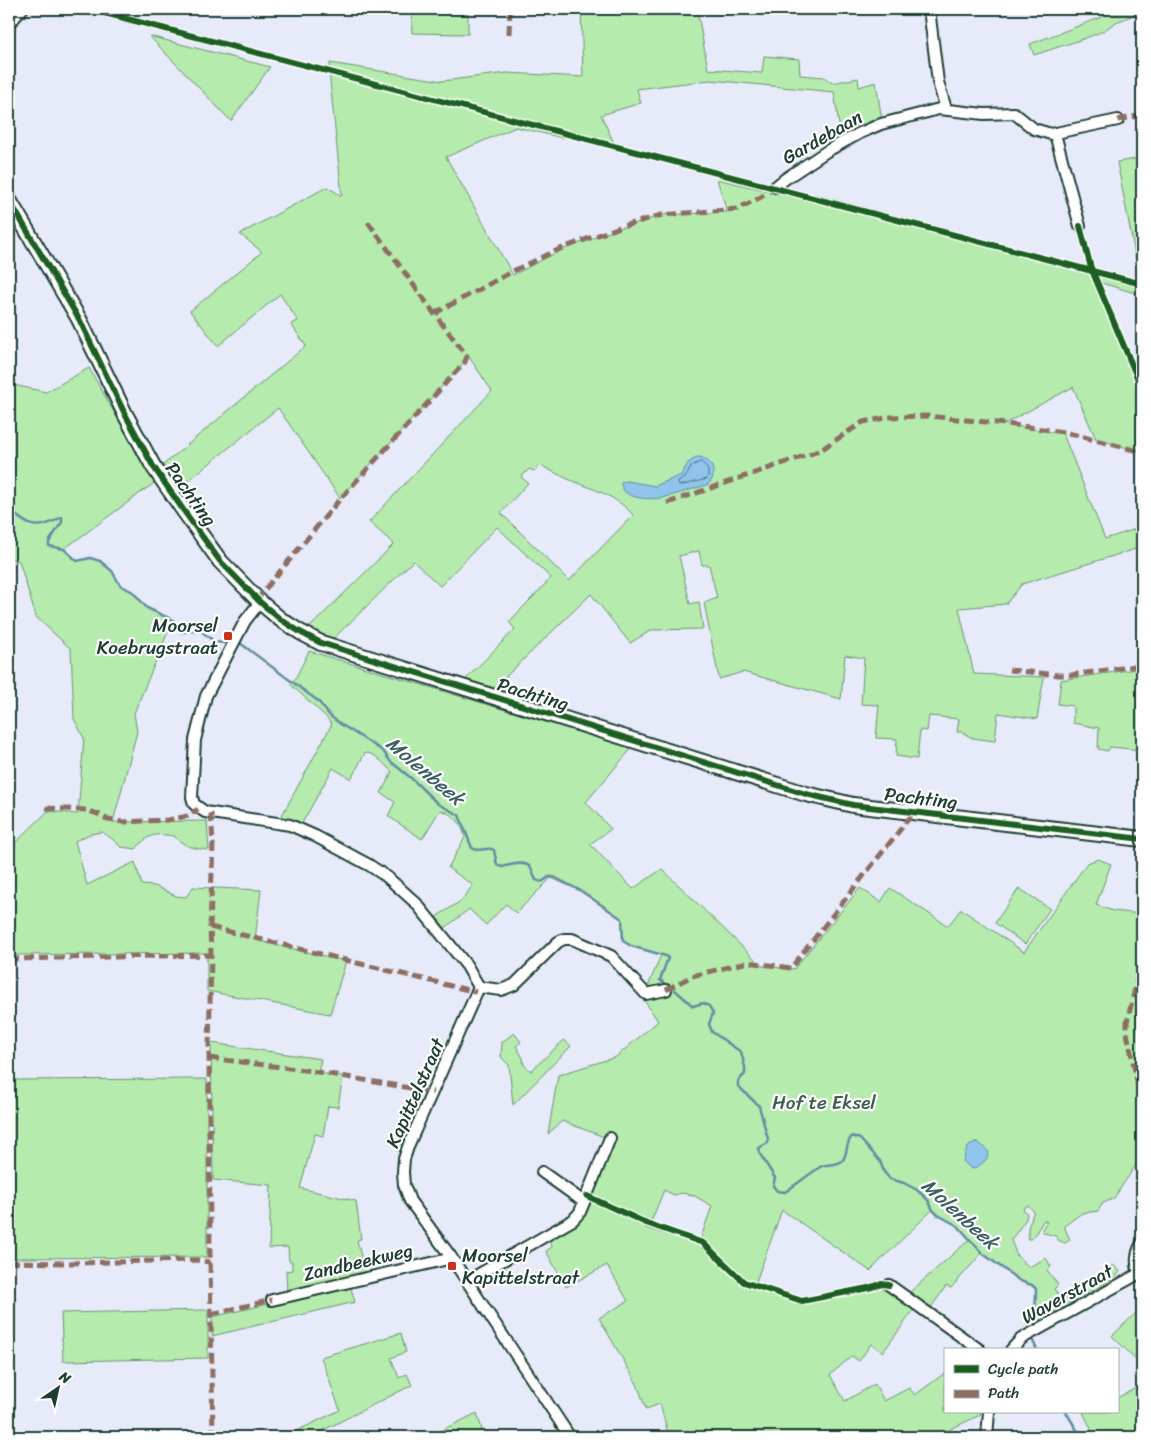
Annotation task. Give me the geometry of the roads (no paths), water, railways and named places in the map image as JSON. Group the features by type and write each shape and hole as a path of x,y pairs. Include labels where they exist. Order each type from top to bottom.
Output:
{"main road":[{"name":"Pachting","path":"9,200 79,319 125,414 153,466 220,561 260,602 280,619 300,632 321,643 806,794 853,805 1142,839"}],"street":[{"path":"9,22 21,9"},
{"path":"929,9 938,82 946,109"},
{"name":"Gardebaan","path":"775,187 827,151 860,133 904,117 939,109 984,114 1014,113 1034,129 1055,134"},
{"path":"1080,226 1055,134 1118,120"},
{"path":"260,602 245,621 212,681 206,696 195,740 192,797 198,809 205,812 290,825 369,865 387,877 421,909 467,966 479,987 501,990 514,985 558,942 564,939 572,939 611,956 646,994 666,990"},
{"name":"Kapittelstraat","path":"479,987 409,1144 404,1159 404,1185 410,1201 451,1257 570,1437"},
{"path":"467,1282 573,1220 580,1212 610,1138"},
{"path":"542,1172 584,1202"},
{"path":"1140,1247 1135,1263 1141,1272"},
{"name":"Zandbeekweg","path":"272,1300 451,1257"},
{"name":"Waverstraat","path":"1013,1348 1021,1339 1141,1272"},
{"path":"889,1285 977,1348"},
{"path":"987,1437 989,1414"}],"water":[{"path":"697,457 706,460 712,467 713,477 707,485 656,499 636,497 625,492 622,488 621,482 627,481 655,486 681,475 688,463"},
{"path":"975,1142 981,1144 989,1152 983,1163 971,1169 963,1161 967,1148"}],"waterway":[{"name":"Molenbeek","path":"9,509 28,524 40,526 62,517 62,522 49,542 49,546 64,549 77,561 90,558 100,561 112,571 120,585 133,592 147,608 173,620 179,631 201,631 215,642 225,643"},
{"name":"Molenbeek","path":"240,643 318,701 330,716 383,751 390,761 438,804 459,815 472,848 494,850 497,865 502,867 525,864 532,869 538,881 554,877 581,891 622,919 623,941 631,946 668,958 660,980 665,984"},
{"name":"Molenbeek","path":"675,990 693,1006 703,1003 709,1006 713,1013 709,1024 712,1032 741,1052 745,1074 738,1081 738,1086 759,1106 768,1139 768,1143 759,1148 760,1154 775,1178 773,1186 777,1191 785,1192 820,1167 840,1163 844,1159 848,1142 852,1136 860,1139 880,1161 884,1172 890,1179 904,1183 917,1190 928,1200 938,1215 958,1226 982,1253 1020,1281 1032,1285 1036,1289 1035,1323"},
{"name":"Molenbeek","path":"1033,1341 1036,1348"},
{"name":"Molenbeek","path":"1067,1414 1081,1437"}],"place":[{"name":"Moorsel Koebrugstraat","path":"228,636"},
{"name":"Moorsel Kapittelstraat","path":"452,1266"}],"park label":[{"name":"Hof te Eksel","path":"824,1102"}]}
